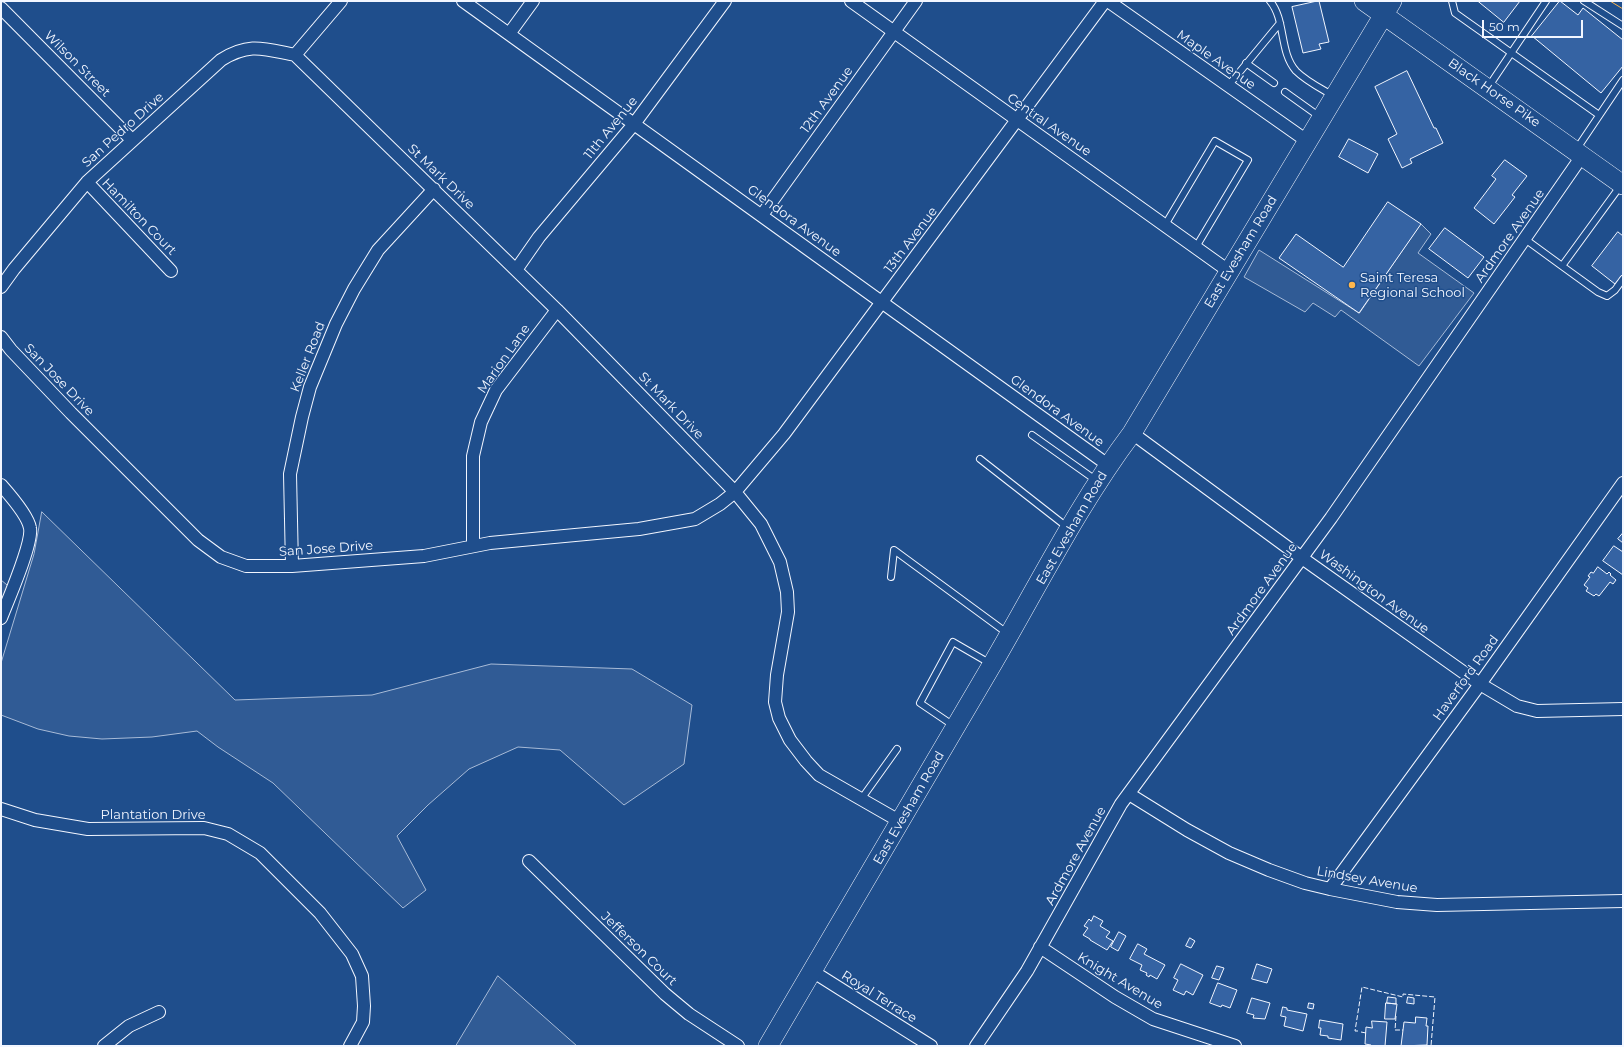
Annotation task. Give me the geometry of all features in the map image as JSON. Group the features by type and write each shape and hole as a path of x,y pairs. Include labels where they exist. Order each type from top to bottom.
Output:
{"main road":[{"name":"Black Horse Pike","path":"1364,1 1388,8 1487,88 1622,185"},
{"name":"East Evesham Road","path":"768,1046 901,822 1108,465 1132,433 1388,8"}],"street":[{"path":"295,55 341,1"},
{"name":"Glendora Avenue","path":"463,1 1108,465"},
{"path":"509,34 533,1"},
{"name":"11th Avenue","path":"516,270 539,237 634,124 725,1"},
{"name":"Central Avenue","path":"851,1 1230,272"},
{"name":"12th Avenue","path":"762,215 916,1"},
{"name":"13th Avenue","path":"735,492 784,434 1105,1"},
{"name":"Maple Avenue","path":"1108,1 1307,141"},
{"name":"Wilson Street","path":"1,8 132,140"},
{"name":"San Pedro Drive","path":"1,288 14,269 87,182 221,60 235,52 252,48 268,49 295,55"},
{"name":"St Mark Drive","path":"295,55 557,310 735,492 761,524 780,562 787,592 788,612 777,675 776,702 779,718 790,740 819,775 862,798 901,822"},
{"name":"Ardmore Avenue","path":"976,1046 1027,971 1121,804 1302,558 1525,239 1579,153"},
{"name":"Hamilton Court","path":"87,182 171,271"},
{"name":"Keller Road","path":"292,566 290,474 310,387 336,324 354,288 378,250 434,190"},
{"name":"Marion Lane","path":"473,546 473,456 481,422 496,390 557,310"},
{"name":"San Jose Drive","path":"1,337 10,350 71,413 198,540 221,557 246,566 292,566 424,556 490,543 639,529 695,519 720,504 735,492"},
{"name":"Washington Avenue","path":"1132,433 1302,558 1480,684 1517,706 1538,711 1623,709"},
{"name":"Haverford Road","path":"1330,889 1480,684 1623,483"},
{"path":"1,485 8,492 27,519 30,528 27,548 1,618"},
{"name":"Lindsey Avenue","path":"1129,794 1187,830 1229,852 1269,870 1305,883 1330,889 1397,902 1437,905 1623,901"},
{"name":"Plantation Drive","path":"1,809 35,820 88,829 204,828 228,834 260,853 320,913 352,954 362,976 364,1006 363,1022 350,1046"},
{"name":"Jefferson Court","path":"529,861 665,994 689,1014 738,1046"},
{"name":"Knight Avenue","path":"1040,947 1116,997 1153,1019 1235,1046"},
{"name":"Royal Terrace","path":"812,971 931,1046"},
{"path":"104,1046 129,1026 159,1012"}],"lane":[{"path":"1270,1 1280,23 1288,56 1295,70 1334,96"},
{"path":"1452,1 1455,13 1599,114"},
{"path":"1487,88 1546,1"},
{"path":"1584,1 1623,26"},
{"path":"1228,86 1280,23"},
{"path":"1246,63 1274,83"},
{"path":"1579,153 1599,114 1623,80"},
{"path":"1285,92 1321,118"},
{"path":"1165,225 1215,141 1248,160 1196,247"},
{"path":"1562,266 1622,185"},
{"path":"1525,239 1598,292 1607,296 1615,290 1623,279"},
{"path":"1032,434 1098,482"},
{"path":"980,459 1070,529"},
{"path":"891,577 894,550 1010,635"},
{"path":"956,727 920,703 953,642 992,665"},
{"path":"862,798 897,749"}],"shaded area":[{"path":"1421,224 1431,234 1418,253 1474,293 1419,366 1341,310 1335,317 1313,303 1305,312 1244,277 1259,250 1359,313"},
{"path":"42,512 235,700 372,695 491,664 632,669 692,705 684,764 624,805 560,750 518,747 469,769 428,805 397,836 426,890 403,908 273,783 218,747 197,731 152,737 102,739 69,736 38,729 1,715 1,663 34,554"},
{"path":"1,580 12,589 1,621"},
{"path":"498,976 577,1046 456,1046"}],"building":[{"path":"1319,1 1329,42 1319,44 1321,49 1303,53 1292,7"},
{"path":"1478,1 1520,1 1504,22"},
{"path":"1560,1 1578,15 1583,8 1623,40 1623,66 1601,93 1532,36"},
{"path":"1407,71 1434,128 1436,128 1443,143 1410,159 1412,163 1402,168 1388,139 1397,134 1375,87"},
{"path":"1349,139 1378,154 1368,173 1339,157"},
{"path":"1505,160 1527,176 1512,195 1515,197 1494,224 1474,208 1496,179 1492,176"},
{"path":"1388,202 1421,224 1359,313 1279,258 1296,234 1343,267"},
{"path":"1445,228 1484,257 1468,278 1429,249"},
{"path":"1618,232 1623,236 1623,274 1615,284 1592,266"},
{"path":"1623,533 1623,543 1618,539"},
{"path":"1614,546 1623,552 1623,575 1603,561"},
{"path":"1598,567 1607,574 1609,572 1611,574 1610,575 1616,580 1613,584 1610,582 1599,596 1596,594 1594,596 1586,591 1588,588 1584,585 1590,577 1588,576 1591,572 1593,573"},
{"path":"1094,916 1103,921 1100,926 1110,932 1106,937 1113,941 1107,950 1083,935 1088,928 1084,926 1089,919 1091,921"},
{"path":"1119,932 1126,936 1118,951 1111,947"},
{"path":"1190,938 1195,941 1191,948 1186,946"},
{"path":"1138,944 1147,949 1144,954 1165,965 1157,979 1150,975 1149,977 1146,975 1147,973 1140,970 1142,965 1130,959"},
{"path":"1181,964 1203,975 1193,995 1186,991 1184,995 1173,990 1178,980 1174,978"},
{"path":"1257,964 1272,969 1267,983 1252,979"},
{"path":"1217,966 1224,968 1219,980 1212,978"},
{"path":"1218,983 1237,990 1230,1008 1222,1005 1221,1007 1210,1003"},
{"path":"1388,997 1396,998 1396,1004 1387,1003"},
{"path":"1408,997 1414,998 1414,1004 1407,1003"},
{"path":"1252,998 1270,1003 1265,1019 1253,1018 1254,1015 1247,1013"},
{"path":"1309,1003 1314,1004 1313,1009 1308,1008"},
{"path":"1386,1003 1397,1004 1395,1019 1385,1019"},
{"path":"1283,1007 1287,1008 1287,1010 1307,1014 1303,1031 1284,1026 1286,1017 1281,1016"},
{"path":"1416,1017 1427,1018 1427,1045 1401,1046 1404,1022 1415,1023"},
{"path":"1320,1020 1343,1024 1341,1040 1320,1035"},
{"path":"1372,1021 1387,1022 1385,1046 1371,1046 1365,1044 1366,1027 1372,1028"}],"fence":[{"path":"1358,1031 1355,1031 1362,987 1403,997 1403,994 1435,997 1431,1046"},
{"path":"1396,1016 1395,1030 1403,1030"},
{"path":"1361,1032 1366,1033"}],"power":[{"path":"1610,1 1623,9"}],"place":[{"name":"Saint Teresa Regional School","path":"1352,285"}]}
